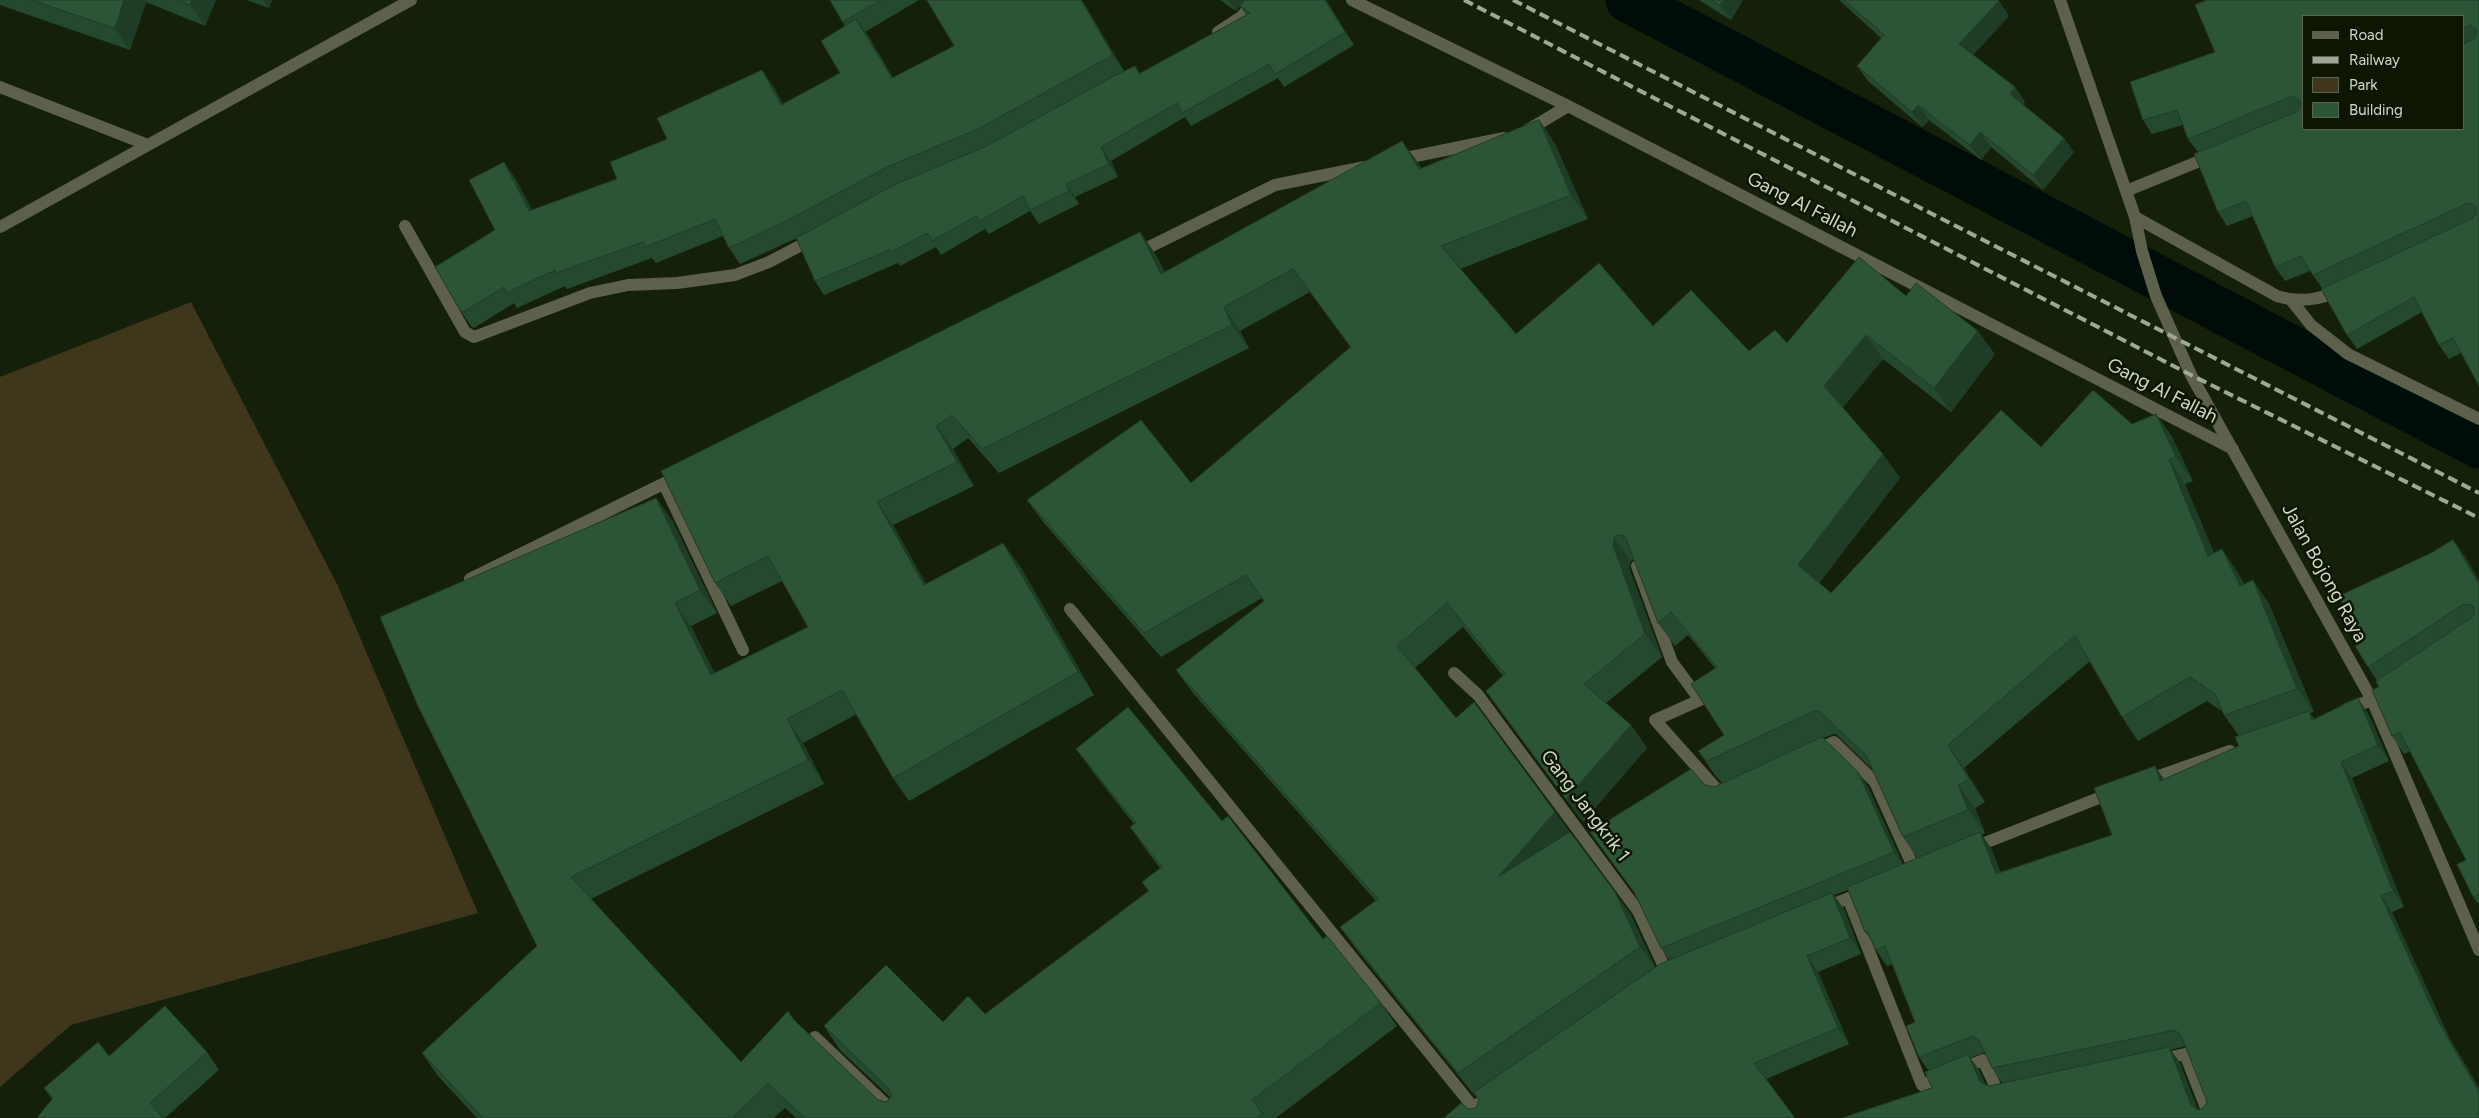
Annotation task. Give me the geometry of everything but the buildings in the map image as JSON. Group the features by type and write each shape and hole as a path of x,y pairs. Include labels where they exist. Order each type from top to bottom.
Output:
{"street":[{"path":"0,226 411,0"},
{"path":"1211,37 1241,17 1256,0"},
{"name":"Gang Al Fallah","path":"1352,0 1568,106 2233,449"},
{"name":"Jalan Bojong Raya","path":"2061,0 2135,217 2142,251 2156,296 2191,375 2372,700 2479,950"},
{"path":"0,87 148,145"},
{"path":"1122,260 1274,185 1521,134 1568,106"},
{"path":"2126,191 2223,151"},
{"path":"2135,217 2277,296 2291,300 2325,297 2350,285"},
{"path":"405,226 465,332 474,337 590,293 628,285 677,283 735,275 769,262 825,232"},
{"path":"2291,300 2310,325 2348,354 2479,419"},
{"path":"461,584 691,470"},
{"path":"664,484 743,650"},
{"path":"1637,566 1672,662 1700,700 1655,720 1721,794 1738,786"},
{"path":"1070,609 1482,1118"},
{"name":"Gang Jangkrik 1","path":"1454,673 1478,695 1638,911 1668,974"},
{"path":"2336,714 2372,700 2397,684"},
{"path":"1799,758 1834,742 1848,755 1875,782 1916,871"},
{"path":"1960,853 2058,812 2243,746"},
{"path":"1812,913 1882,885"},
{"path":"1848,898 1922,1085 1982,1060 1999,1094 2019,1090"},
{"path":"815,1036 900,1118"},
{"path":"2146,1063 2185,1054 2210,1118"},
{"path":"1460,1118 1497,1090"}],"green space":[{"path":"191,302 338,586 478,913 71,1025 0,1087 0,377"}],"waterway":[{"path":"1628,0 2479,446"}],"railway":[{"path":"1464,0 2191,375 2479,518"},
{"path":"1513,0 2479,493"}]}
